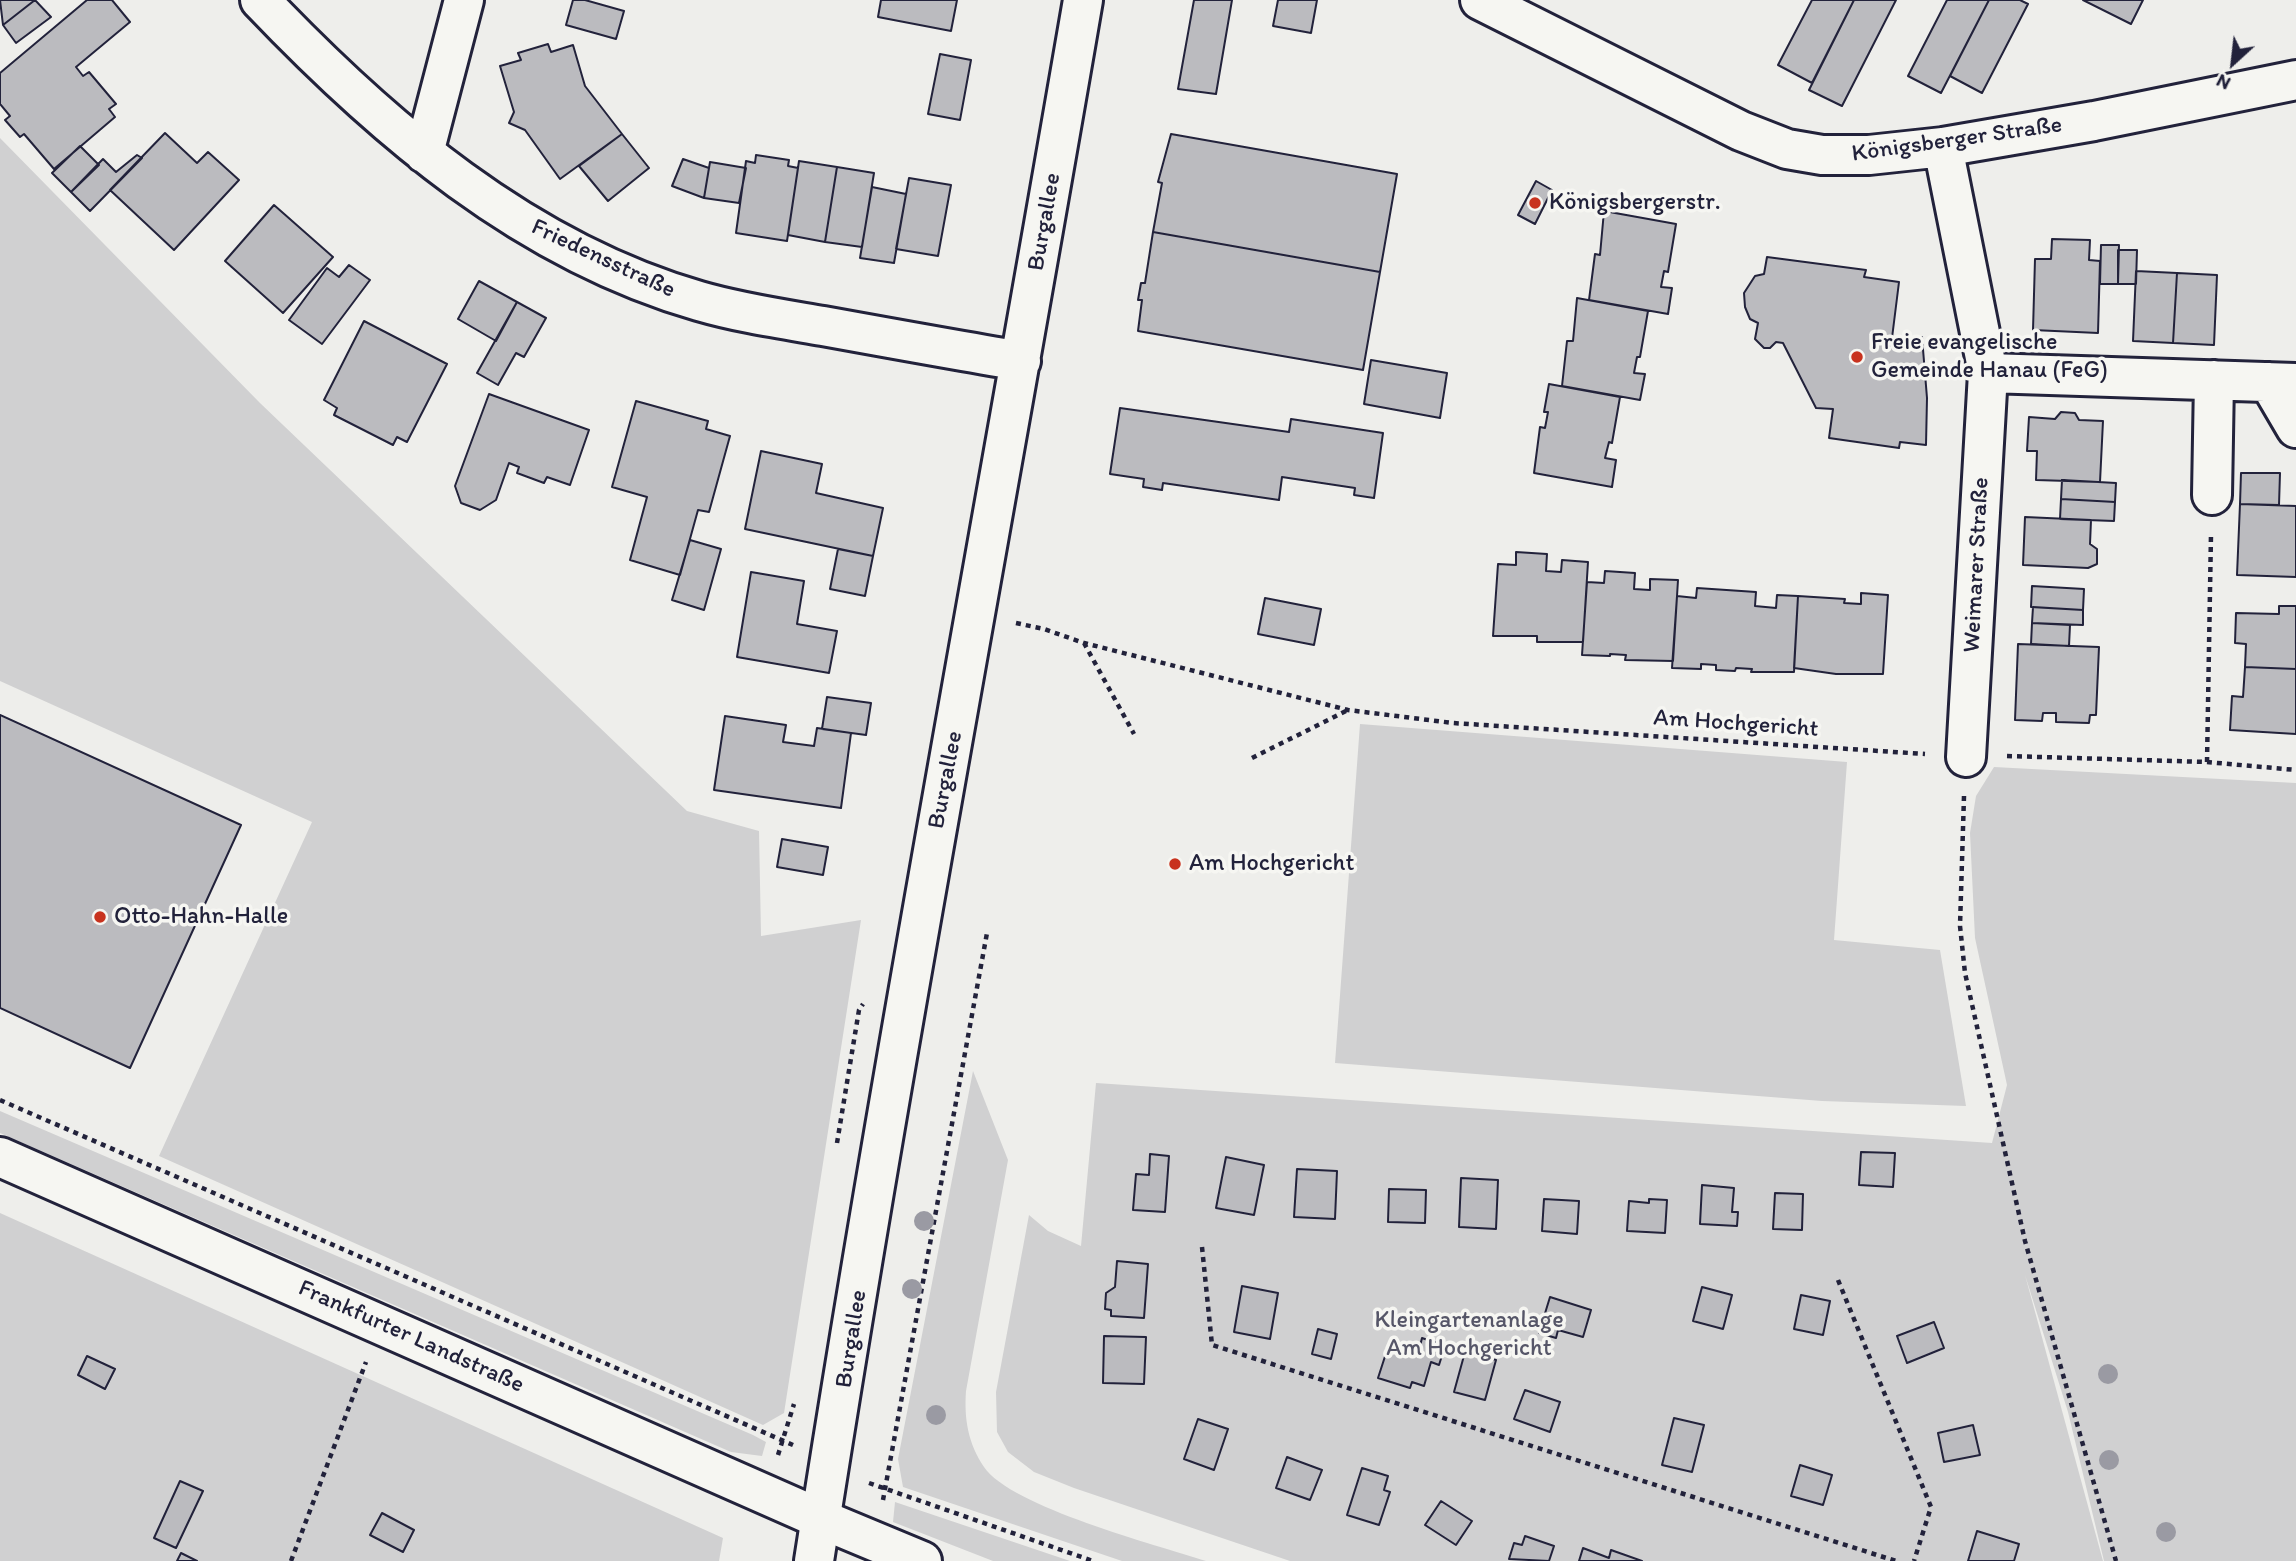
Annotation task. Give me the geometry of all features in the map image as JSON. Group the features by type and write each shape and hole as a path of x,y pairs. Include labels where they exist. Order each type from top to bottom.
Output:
{"main road":[{"name":"Friedensstraße","path":"260,0 355,92 464,185 543,234 626,275 687,298 736,311 1021,361"},
{"path":"424,153 464,0"},
{"name":"Burgallee","path":"814,1561 921,916 977,614 1083,0"},
{"name":"Königsberger Straße","path":"1480,0 1741,131 1787,149 1822,155 1869,155 1943,147 2296,80"},
{"name":"Weimarer Straße","path":"1943,147 1988,373 1966,757"},
{"path":"1988,373 2282,382 2296,428"},
{"path":"2212,495 2214,380"},
{"name":"Frankfurter Landstraße","path":"0,1157 922,1561"}],"path":[{"path":"2207,762 2212,495"},
{"name":"Am Hochgericht","path":"977,614 1044,629 1084,643 1348,710 1453,723 1966,757 2207,762 2296,770"},
{"path":"1084,643 1134,734"},
{"path":"1252,758 1348,710"},
{"path":"1966,757 1961,943 1965,974 2025,1241 2116,1561"},
{"path":"987,933 885,1491 1093,1561"},
{"path":"0,1100 782,1439"},
{"path":"2016,1243 2025,1241"},
{"path":"1202,1247 1212,1345 1896,1561"},
{"path":"1838,1280 1931,1507 1914,1561"},
{"path":"291,1561 380,1323"}],"green space":[{"path":"0,138 260,403 687,811 759,831 761,936 861,920 784,1413 763,1425 159,1156 312,822 0,681"},
{"path":"1360,724 1847,762 1834,940 1940,950 1966,1106 1822,1101 1335,1063"},
{"name":"Kleingartenanlage Am Hochgericht","path":"1994,767 2296,783 2296,1561 2104,1561 2068,1412 2025,1275 2103,1561 1290,1561 1074,1488 1034,1472 1008,1452 997,1432 996,1392 1029,1215 1048,1231 1081,1246 1096,1083 1992,1143 2007,1085 1975,938 1970,833 1976,796"},
{"path":"973,1071 1008,1160 966,1391 967,1421 974,1449 984,1467 999,1482 1023,1496 1087,1523 1206,1561 1122,1561 903,1487 898,1459"},
{"path":"0,1111 753,1435 766,1442 762,1456 731,1452 0,1133"},
{"path":"0,1213 723,1538 719,1561 0,1561"},
{"path":"895,1502 1070,1561 993,1561 893,1522"}],"building":[{"path":"0,0 35,0 3,25"},
{"path":"35,0 51,17 16,43 3,25"},
{"path":"87,0 112,0 130,22 76,67 83,76 89,72 116,104 109,109 115,117 54,169 24,134 20,137 5,120 10,116 0,104 0,73"},
{"path":"573,0 585,0 624,11 616,39 566,25"},
{"path":"881,0 957,0 951,31 878,17"},
{"path":"1194,0 1232,0 1216,94 1178,89"},
{"path":"1278,0 1317,0 1311,33 1273,26"},
{"path":"1812,0 1854,0 1812,83 1778,65"},
{"path":"1854,0 1896,0 1842,106 1809,90"},
{"path":"1947,0 1989,0 1941,93 1908,76"},
{"path":"1989,0 2020,0 2028,4 1982,93 1950,76"},
{"path":"2083,0 2143,0 2131,24"},
{"path":"548,44 551,52 573,45 585,86 622,134 560,179 525,130 509,123 514,112 500,66 521,60 518,53"},
{"path":"940,54 971,60 960,120 928,114"},
{"path":"165,133 197,163 208,152 239,180 174,250 110,190"},
{"path":"622,134 649,168 608,201 579,166"},
{"path":"1171,134 1397,174 1380,272 1153,232 1162,183 1158,182"},
{"path":"80,146 99,165 71,192 52,173"},
{"path":"137,155 142,158 90,211 71,192 103,159 116,172"},
{"path":"756,155 789,160 788,166 798,168 787,241 736,233 746,161 755,163"},
{"path":"683,159 709,168 704,198 672,186"},
{"path":"799,161 837,167 825,242 788,235"},
{"path":"710,162 746,168 739,203 704,198"},
{"path":"837,167 874,173 862,247 825,242"},
{"path":"909,178 951,185 938,256 896,249"},
{"name":"Königsbergerstr.","path":"1536,181 1552,190 1535,224 1518,215"},
{"path":"872,187 906,194 894,263 860,258"},
{"path":"274,205 333,257 283,313 225,261"},
{"path":"1604,211 1676,224 1668,272 1664,271 1661,287 1672,288 1668,314 1589,300 1595,254 1600,255"},
{"path":"1153,232 1380,272 1363,370 1138,331 1142,300 1138,300 1141,283 1145,283"},
{"path":"2052,239 2090,240 2089,260 2100,261 2098,333 2033,330 2035,259 2051,259"},
{"path":"2101,245 2119,245 2118,284 2100,284"},
{"path":"2118,250 2137,250 2136,284 2118,284"},
{"name":"Freie evangelische Gemeinde Hanau (FeG)","path":"1767,257 1866,270 1864,277 1899,282 1891,346 1922,337 1927,398 1926,445 1900,442 1899,448 1829,438 1833,409 1816,408 1783,343 1776,342 1770,348 1764,348 1755,339 1758,323 1750,319 1745,307 1744,293 1755,276 1764,274"},
{"path":"349,265 370,280 322,344 289,320 327,268 339,277"},
{"path":"2136,271 2177,273 2173,343 2133,341"},
{"path":"2177,273 2217,275 2214,345 2173,343"},
{"path":"479,281 517,302 496,341 458,319"},
{"path":"1577,298 1648,311 1640,357 1637,357 1634,373 1645,374 1640,400 1562,386 1567,341 1573,341"},
{"path":"517,302 546,318 524,357 516,353 498,385 477,373"},
{"path":"364,321 447,364 407,442 397,437 393,445 334,415 337,408 324,400"},
{"path":"1371,360 1447,373 1440,418 1364,404"},
{"path":"1549,384 1620,397 1612,443 1609,442 1605,458 1616,460 1612,487 1534,473 1540,427 1545,428 1548,412 1544,412"},
{"path":"489,394 589,430 570,485 547,477 544,483 517,473 519,467 509,463 496,500 480,510 461,503 455,486"},
{"path":"636,401 708,421 706,429 730,436 709,512 698,510 680,575 630,560 647,497 612,487"},
{"path":"1120,408 1289,432 1291,419 1383,433 1374,498 1354,495 1355,488 1282,477 1279,500 1163,483 1162,490 1143,487 1144,479 1110,474"},
{"path":"2061,412 2075,413 2079,420 2103,421 2100,482 2036,480 2037,451 2027,451 2029,417 2055,419"},
{"path":"761,451 822,464 816,493 883,508 873,556 745,529"},
{"path":"2241,473 2280,473 2279,505 2240,504"},
{"path":"2062,480 2116,483 2115,502 2061,499"},
{"path":"2061,499 2115,502 2114,521 2060,519"},
{"path":"2240,504 2296,506 2296,577 2237,575"},
{"path":"2025,517 2091,520 2090,544 2097,549 2097,564 2088,568 2023,565"},
{"path":"690,540 721,549 704,610 672,600"},
{"path":"838,549 873,556 865,596 830,589"},
{"path":"1516,552 1547,554 1546,571 1561,572 1562,560 1588,562 1583,642 1537,642 1537,636 1493,636 1498,564 1516,565"},
{"path":"1605,571 1635,573 1634,589 1650,590 1650,579 1678,580 1673,661 1625,660 1626,655 1582,655 1587,582 1604,583"},
{"path":"751,572 804,581 797,624 837,631 829,673 737,657"},
{"path":"2032,586 2084,589 2083,610 2031,607"},
{"path":"1697,588 1756,592 1755,606 1776,608 1777,595 1798,596 1794,672 1751,672 1752,669 1736,668 1735,671 1716,670 1716,665 1701,664 1701,669 1672,668 1677,596 1696,598"},
{"path":"1861,593 1888,595 1883,674 1836,674 1794,668 1798,596 1845,599 1844,603 1861,604"},
{"path":"1265,598 1321,609 1314,645 1258,634"},
{"path":"2279,606 2296,606 2296,669 2245,667 2246,644 2235,643 2236,613 2279,614"},
{"path":"2033,607 2083,610 2083,625 2032,623"},
{"path":"2032,623 2070,625 2069,646 2031,644"},
{"path":"2018,644 2099,647 2096,715 2090,715 2089,723 2056,722 2056,713 2043,713 2042,721 2015,720"},
{"path":"2245,667 2296,669 2296,734 2230,730 2232,696 2243,697"},
{"path":"827,697 871,703 866,735 822,729"},
{"name":"Otto-Hahn-Halle","path":"0,715 241,825 130,1068 0,1008"},
{"path":"725,716 786,725 783,742 814,746 817,728 851,733 841,808 714,790"},
{"path":"782,839 828,847 823,875 777,867"},
{"path":"1861,1152 1895,1153 1893,1187 1859,1185"},
{"path":"1150,1154 1169,1156 1165,1212 1133,1210 1136,1174 1149,1175"},
{"path":"1226,1157 1264,1165 1254,1215 1216,1208"},
{"path":"1297,1169 1337,1171 1335,1219 1294,1217"},
{"path":"1461,1178 1498,1180 1496,1229 1459,1227"},
{"path":"1702,1185 1734,1188 1732,1212 1738,1212 1737,1226 1700,1224"},
{"path":"1389,1189 1426,1190 1425,1223 1388,1222"},
{"path":"1775,1193 1803,1194 1802,1230 1773,1229"},
{"path":"1544,1199 1579,1201 1577,1234 1542,1231"},
{"path":"1649,1199 1667,1200 1665,1233 1627,1231 1629,1201 1649,1203"},
{"path":"1117,1261 1148,1264 1144,1318 1111,1316 1111,1310 1105,1309 1106,1293 1115,1287"},
{"path":"1242,1286 1278,1293 1270,1339 1234,1332"},
{"path":"1702,1287 1732,1295 1723,1329 1693,1321"},
{"path":"1801,1295 1830,1301 1823,1335 1794,1329"},
{"path":"1550,1297 1591,1310 1583,1337 1558,1330 1556,1338 1539,1333"},
{"path":"1934,1322 1944,1348 1907,1363 1897,1336"},
{"path":"1318,1329 1337,1334 1331,1359 1312,1354"},
{"path":"1104,1336 1146,1337 1144,1384 1103,1383"},
{"path":"1422,1338 1445,1346 1439,1365 1431,1362 1424,1386 1412,1382 1410,1388 1378,1378 1390,1341 1419,1350"},
{"path":"1465,1352 1496,1360 1485,1400 1454,1392"},
{"path":"87,1356 115,1369 105,1389 78,1375"},
{"path":"1525,1390 1560,1402 1550,1432 1514,1419"},
{"path":"1674,1418 1704,1425 1692,1472 1662,1465"},
{"path":"1198,1419 1228,1429 1214,1470 1184,1459"},
{"path":"1973,1425 1980,1455 1944,1462 1938,1433"},
{"path":"1287,1457 1322,1470 1310,1500 1276,1488"},
{"path":"1800,1465 1832,1475 1823,1505 1791,1496"},
{"path":"1362,1468 1388,1476 1384,1490 1390,1492 1379,1525 1347,1515"},
{"path":"180,1481 203,1491 176,1548 154,1538"},
{"path":"1441,1501 1472,1521 1456,1545 1425,1525"},
{"path":"382,1513 414,1530 403,1552 370,1535"},
{"path":"1977,1531 2019,1544 2014,1561 1968,1561"},
{"path":"1525,1536 1554,1546 1549,1561 1509,1559 1514,1543 1522,1545"},
{"path":"1583,1548 1609,1558 1611,1550 1642,1561 1579,1561"},
{"path":"181,1553 197,1561 177,1561"}],"place":[{"name":"Königsbergerstr.","path":"1535,203"},
{"name":"Freie evangelische Gemeinde Hanau (FeG)","path":"1857,357"},
{"name":"Am Hochgericht","path":"1175,864"},
{"name":"Otto-Hahn-Halle","path":"100,917"}]}
